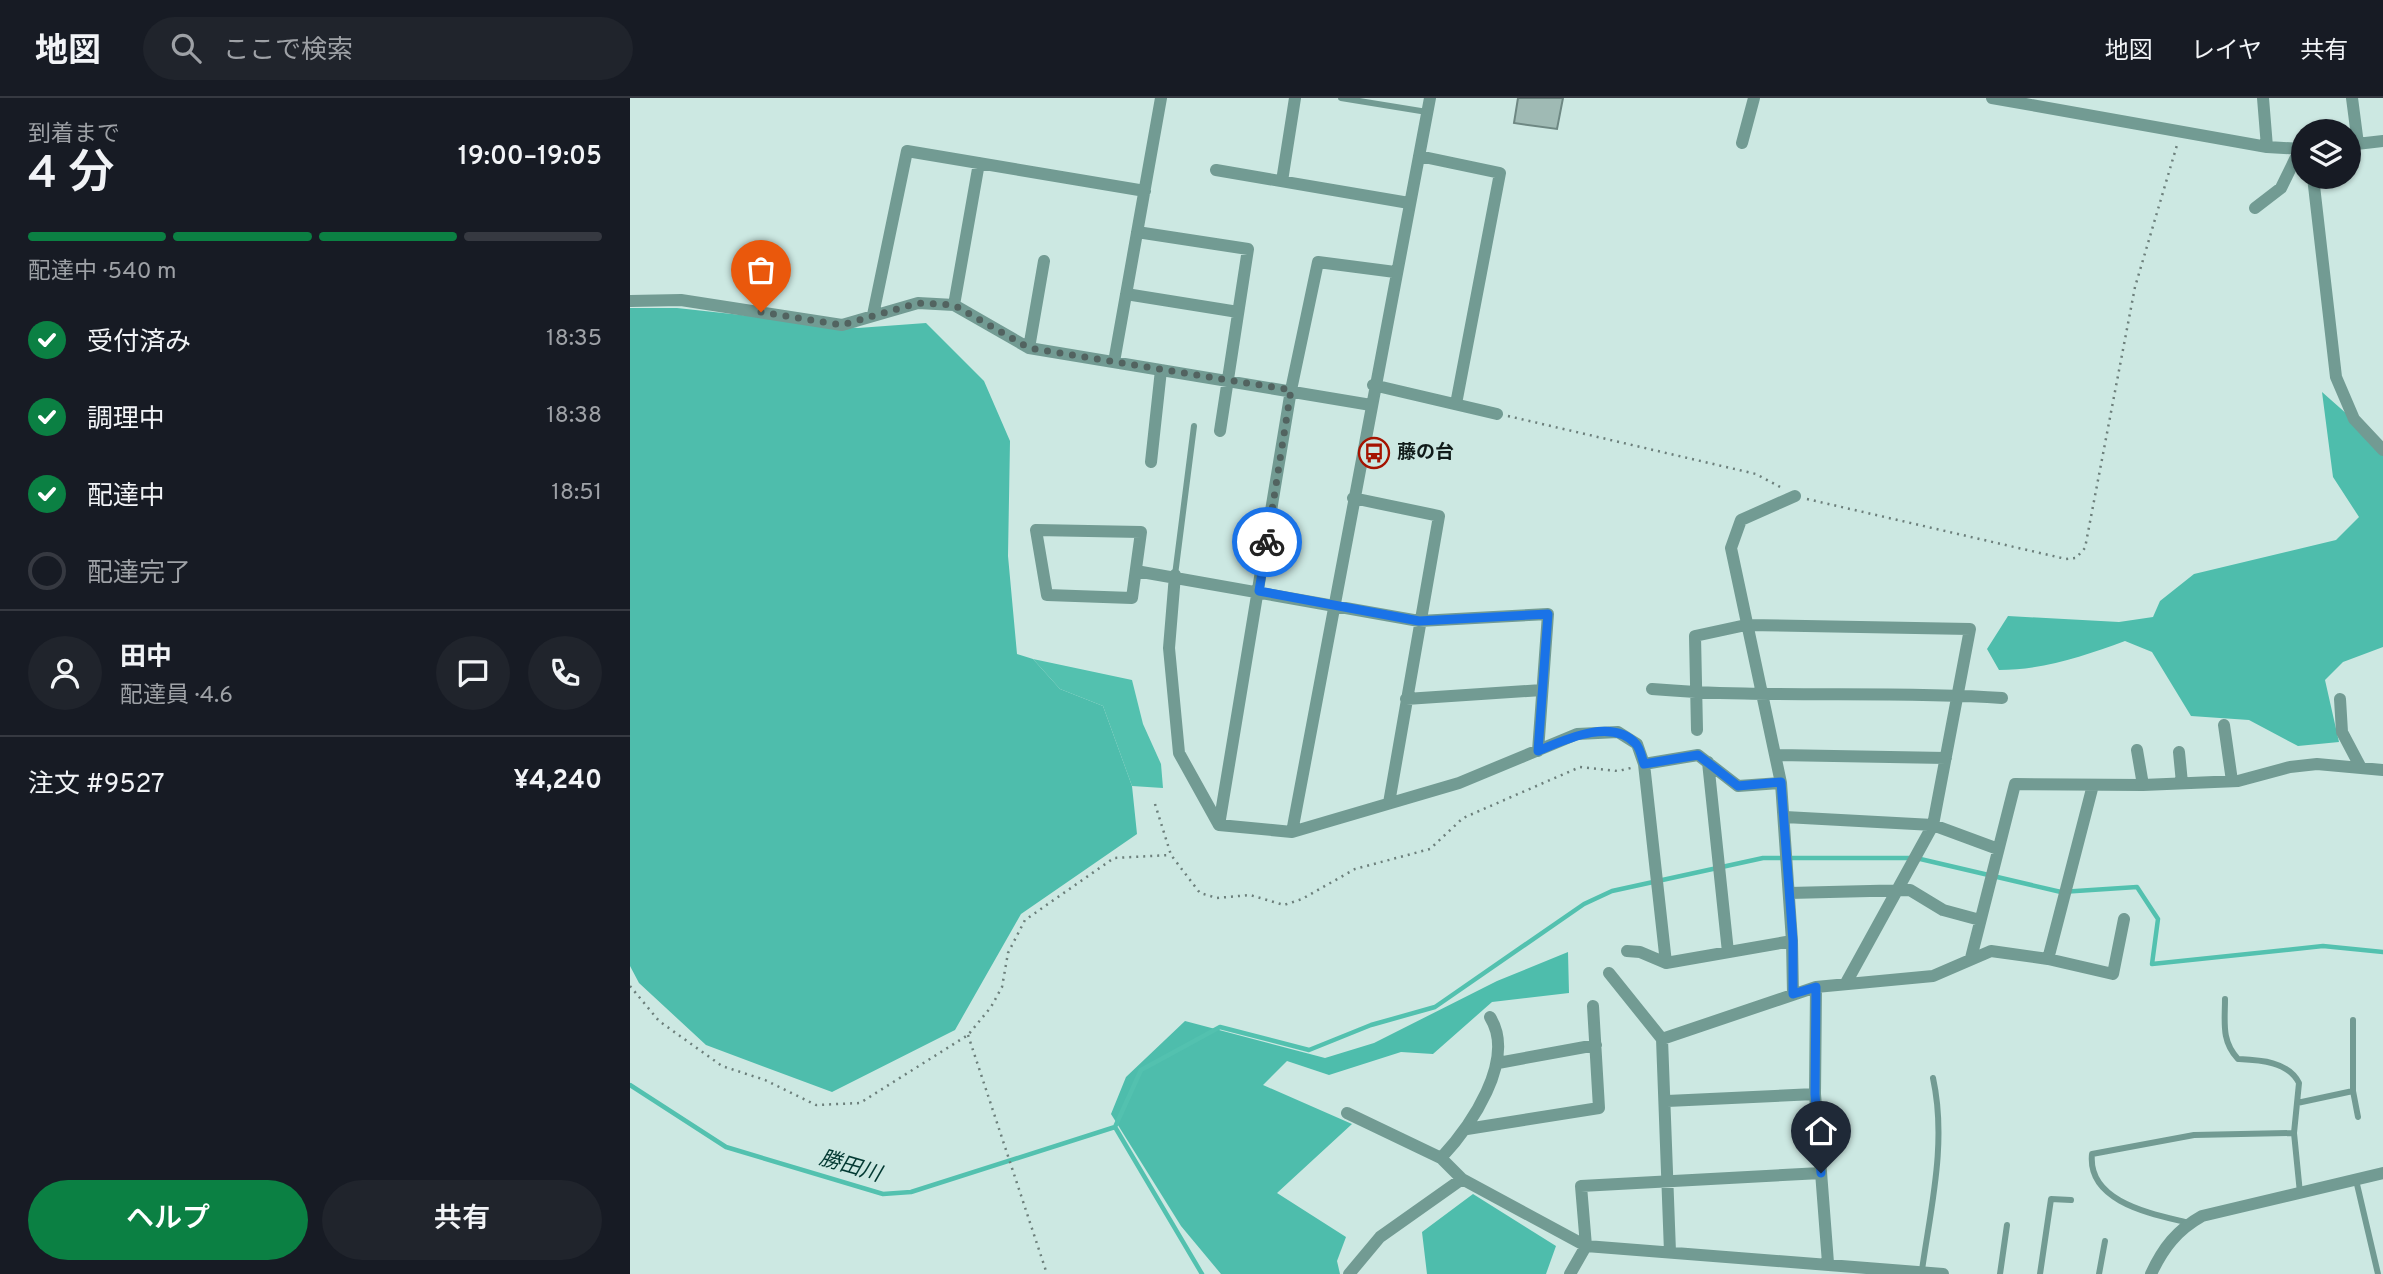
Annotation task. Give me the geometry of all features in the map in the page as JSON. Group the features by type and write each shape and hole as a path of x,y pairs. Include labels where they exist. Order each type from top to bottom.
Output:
{"street":[{"path":"1114,362 1161,98"},
{"path":"1282,181 1295,98"},
{"path":"1292,832 1373,385 1430,98"},
{"path":"1742,143 1754,98"},
{"path":"1992,98 2267,147 2291,148"},
{"path":"2263,98 2267,147"},
{"path":"2352,98 2352,119"},
{"path":"2361,143 2383,141"},
{"path":"873,315 907,150 1145,191"},
{"path":"1419,156 1500,173 1456,404"},
{"path":"954,305 979,163"},
{"path":"2255,208 2281,188 2291,169"},
{"path":"1216,170 1409,203"},
{"path":"2314,189 2336,377 2354,419 2383,450"},
{"path":"1137,232 1248,249 1220,431"},
{"path":"1029,348 1044,261"},
{"path":"1219,824 1291,390 1318,261 1395,272"},
{"path":"1126,294 1238,312"},
{"path":"630,301 681,300 842,325 918,303 954,305 1029,348 1371,405"},
{"path":"1151,461 1161,370"},
{"path":"1373,385 1497,414"},
{"path":"1793,994 1793,941 1781,782 1731,548 1741,520 1795,496"},
{"path":"1353,498 1439,516 1389,803"},
{"path":"1036,530 1141,533 1136,571 1132,598 1047,595 1036,530"},
{"path":"1136,571 1175,575 1419,621 1548,614 1538,751"},
{"path":"1175,575 1169,648 1179,753 1219,824"},
{"path":"1697,730 1695,636 1746,625 1970,629 1960,695 1933,825 1846,983"},
{"path":"1652,689 1763,695 1960,695 2002,698"},
{"path":"1406,699 1542,690"},
{"path":"2340,699 2342,732 2361,768"},
{"path":"2224,725 2232,781"},
{"path":"1219,824 1292,832 1459,783 1577,734 1618,733 1637,744 1644,764 1666,963"},
{"path":"2137,750 2143,785"},
{"path":"2179,752 2182,783"},
{"path":"1644,764 1698,755 1738,786 1781,782"},
{"path":"1776,755 1945,758"},
{"path":"1708,762 1728,952"},
{"path":"1971,958 2015,784 2143,785 2232,781 2317,764 2383,770"},
{"path":"2048,959 2093,785"},
{"path":"1785,817 1933,825 1998,849"},
{"path":"1789,893 1910,890 1942,910 1980,920"},
{"path":"1662,1039 1816,987 1933,976 1991,951 2048,959 2113,974 2124,919"},
{"path":"1627,951 1640,951 1666,963 1793,941"},
{"path":"1609,973 1662,1039 1667,1101 1670,1252"},
{"path":"1816,987 1815,1094 1828,1263"},
{"path":"1467,1129 1599,1108 1593,1006"},
{"path":"1441,1158 1467,1129 1498,1063 1496,1027 1490,1017"},
{"path":"1498,1063 1596,1045"},
{"path":"1667,1101 1815,1094"},
{"path":"1347,1113 1441,1158 1462,1179 1586,1247 1931,1272"},
{"path":"1570,1274 1586,1247 1581,1186 1821,1173"},
{"path":"2151,1274 2164,1249 2189,1223 2202,1216 2383,1173"},
{"path":"1349,1274 1380,1237 1462,1179"}],"lane":[{"path":"1341,98 1427,112"},
{"path":"1175,575 1194,426"},
{"path":"2225,999 2225,1040 2231,1052 2238,1059 2272,1061 2296,1078 2294,1133 2300,1193"},
{"path":"2353,1020 2353,1091 2358,1117"},
{"path":"1931,1272 1940,1143 1940,1111 1933,1077"},
{"path":"2297,1103 2353,1091"},
{"path":"2189,1223 2129,1208 2095,1178 2091,1167 2092,1154 2194,1135 2294,1133"},
{"path":"2356,1180 2378,1274"},
{"path":"2040,1274 2051,1199 2071,1200"},
{"path":"2000,1274 2007,1225"},
{"path":"2099,1274 2105,1241"}],"path":[{"path":"1497,414 1756,474 1795,496 2066,559 2076,558 2085,548 2135,287 2181,131"},
{"path":"1155,804 1171,855 1192,885 1206,896 1243,894 1284,905 1302,899 1355,869 1430,849 1463,818 1580,766 1618,771 1644,764"},
{"path":"630,986 659,1021 722,1066 765,1080 816,1105 860,1103 968,1035 991,1007 1002,987 1008,953 1025,920 1114,858 1171,855"},
{"path":"968,1035 1047,1274"}],"shaded area":[{"path":"630,308 677,308 858,328 926,323 984,381 1010,441 1008,556 1017,654 1033,659 1060,689 1103,706 1132,786 1137,834 1021,914 955,1030 832,1092 706,1045 639,983 630,966"},
{"path":"2322,392 2383,446 2383,647 2343,662 2325,680 2339,742 2298,746 2249,720 2191,716 2152,652 2125,641 2047,665 1999,670 1987,649 2008,616 2119,622 2153,617 2160,601 2194,574 2336,540 2359,517 2333,477"},
{"path":"1033,659 1132,680 1143,724 1161,764 1163,788 1132,786 1103,706 1060,689"},
{"path":"1568,952 1569,993 1492,1002 1433,1054 1401,1052 1329,1075 1287,1061 1263,1085 1352,1124 1277,1193 1346,1237 1337,1261 1340,1274 1221,1274 1181,1226 1111,1114 1126,1077 1185,1021 1325,1058 1374,1043 1497,981"},
{"path":"1473,1194 1556,1246 1546,1274 1427,1274 1422,1232"}],"building":[{"path":"1518,98 1563,98 1557,129 1514,123"}],"waterway":[{"path":"1115,1127 1141,1070 1220,1027 1309,1050 1371,1025 1435,1007 1584,904 1612,891 1763,858 1916,858 2061,892 2137,887 2158,919 2152,964 2323,946 2383,952"},
{"name":"勝田川","path":"630,1085 726,1147 883,1194 911,1192 1115,1127"},
{"path":"1115,1127 1202,1274"}],"way so far":[{"path":"761,312 842,325 918,303 954,305 1029,348 1291,390 1267,542"}],"place":[{"name":"藤の台","path":"1374,453"}],"route":[{"path":"1267,542 1259,591 1419,621 1548,614 1538,751 1577,734 1618,733 1637,744 1644,764 1698,755 1738,786 1781,782 1793,941 1793,994 1816,987 1815,1094 1821,1173"}]}
